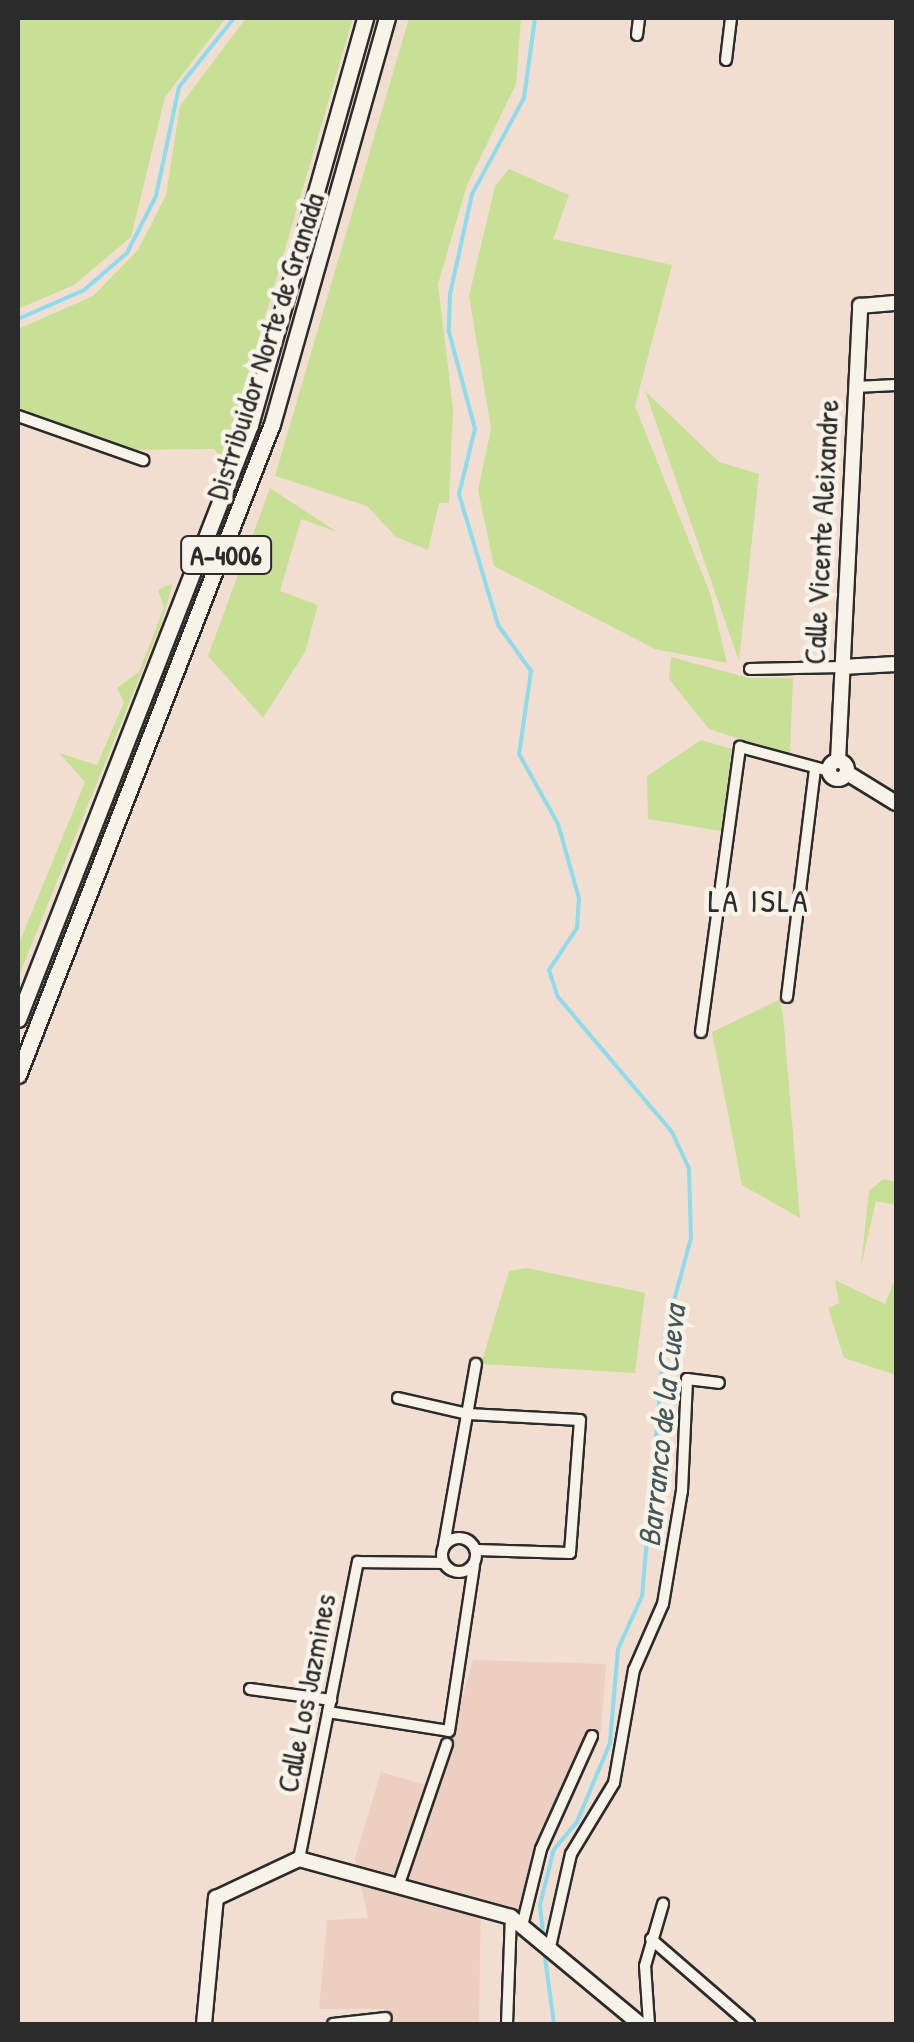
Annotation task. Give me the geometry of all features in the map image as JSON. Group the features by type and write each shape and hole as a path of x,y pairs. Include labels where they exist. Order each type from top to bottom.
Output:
{"main road":[{"name":"Distribuidor Norte de Granada","path":"18,1018 250,424 365,18"},
{"name":"Distribuidor Norte de Granada","path":"18,1075 260,458 387,18"}],"street":[{"path":"637,35 639,18"},
{"path":"726,60 731,18"},
{"name":"Calle Vicente Aleixandre","path":"832,768 842,667 860,306 896,303"},
{"path":"855,387 896,385"},
{"path":"18,416 143,460"},
{"path":"750,669 896,664"},
{"path":"701,1032 740,747 832,768 896,803"},
{"path":"787,996 832,768"},
{"path":"474,1566 443,1563 476,1364"},
{"path":"550,1947 571,1854 614,1783 634,1670 663,1604 682,1491 687,1379 719,1383"},
{"path":"398,1398 468,1414 580,1420 570,1553 477,1550 456,1540 444,1545"},
{"path":"250,1689 449,1731 477,1550"},
{"name":"Calle Los Jazmines","path":"299,1858 358,1562 443,1563"},
{"path":"507,2024 517,1922 541,1849 592,1736"},
{"path":"400,1881 447,1744"},
{"path":"204,2024 216,1898 299,1858 400,1881 517,1922 640,2024"},
{"path":"650,2024 652,1940 663,1904"},
{"path":"652,1940 749,2024"},
{"path":"334,2024 386,2018"}],"shaded area":[{"path":"473,1660 606,1664 601,1731 539,1858 522,1919 481,1901 479,2024 385,2024 384,2009 319,2009 327,1920 368,1918 355,1858 381,1772 436,1788"}],"green space":[{"path":"18,18 226,18 165,97 131,237 74,285 18,309"},
{"path":"246,18 353,18 223,460 214,449 129,450 18,409 18,329 93,296 138,250 166,195 180,106"},
{"path":"409,18 521,18 516,84 467,185 438,284 453,409 449,503 439,503 428,550 396,537 367,506 275,476"},
{"path":"509,169 569,195 553,239 672,265 635,406 710,593 727,663 655,649 494,566 478,490 491,429 469,296 495,186"},
{"path":"645,391 719,462 759,474 739,661"},
{"path":"270,488 337,532 301,519 280,591 318,605 305,652 263,718 208,656"},
{"path":"173,583 160,627 18,978 18,946 85,782 59,753 97,765 124,702 117,688 139,672 164,607 158,590"},
{"path":"671,657 749,678 793,678 790,755 709,729 669,679"},
{"path":"701,740 732,749 721,831 648,819 647,776"},
{"path":"779,1000 800,1218 742,1185 712,1032"},
{"path":"883,1179 896,1182 896,1205 876,1201 861,1266 869,1191"},
{"path":"527,1268 645,1293 635,1373 481,1364 509,1271"},
{"path":"896,1276 896,1375 844,1358 828,1308 839,1303 835,1280 885,1304"}],"waterway":[{"path":"18,319 84,290 127,253 156,196 179,87 234,18"},
{"name":"Barranco de la Cueva","path":"535,18 524,98 472,194 450,294 449,332 475,429 459,494 498,625 531,671 519,754 558,824 579,898 577,928 549,970 558,997 672,1132 689,1168 691,1238 665,1334 642,1596 618,1649 610,1743 577,1822 554,1849 540,1905 543,1936"},
{"name":"Barranco de la Cueva","path":"544,1950 554,2024"}],"district":[{"name":"LA ISLA","path":"759,901"}]}
